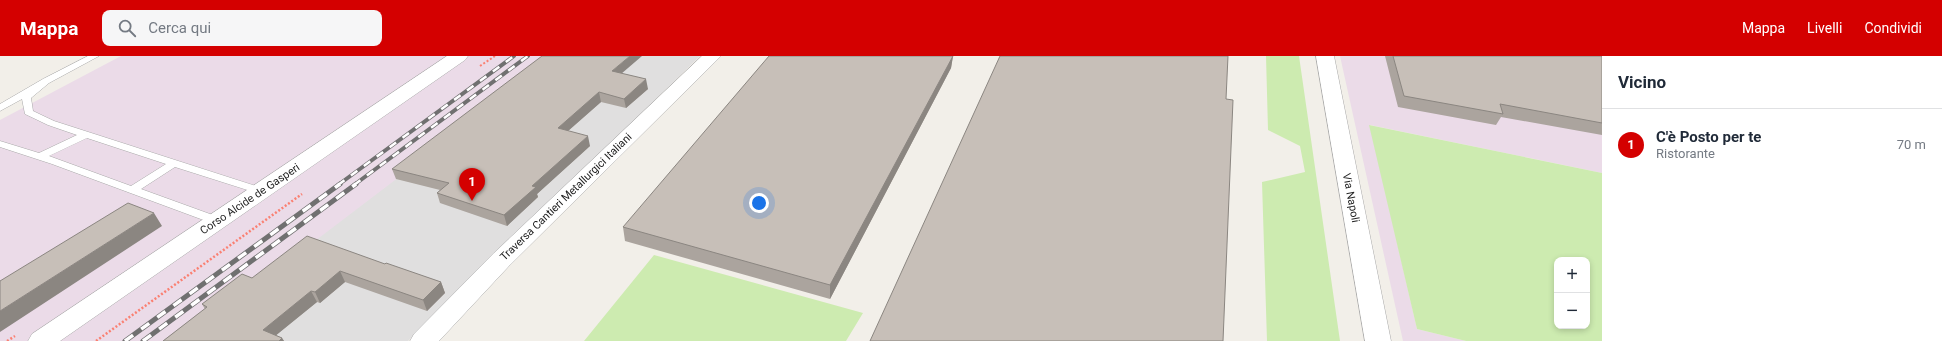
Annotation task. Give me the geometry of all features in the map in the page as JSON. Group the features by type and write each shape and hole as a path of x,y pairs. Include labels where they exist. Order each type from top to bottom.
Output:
{"street":[{"name":"Corso Alcide de Gasperi","path":"41,341 459,56"},
{"name":"Traversa Cantieri Metallurgici Italiani","path":"423,341 501,260 712,56"},
{"name":"Via Napoli","path":"1325,56 1378,341"}],"lane":[{"path":"0,108 46,81 95,56"},
{"path":"46,81 26,97 28,112 51,123 261,191"},
{"path":"40,157 87,134"},
{"path":"0,144 217,221"},
{"path":"132,190 174,163"}],"path":[{"path":"475,70 494,56"},
{"path":"96,341 306,191"}],"shaded area":[{"path":"121,56 558,56 290,260 170,341 0,341 0,120"},
{"path":"558,56 700,56 408,341 170,341 290,259"},
{"path":"1340,56 1602,56 1602,173 1370,125 1417,329 1466,341 1403,341"}],"green space":[{"path":"1266,56 1299,56 1340,341 1267,341 1262,182 1305,172 1300,146 1268,130"},
{"path":"1369,125 1602,173 1602,341 1466,341 1417,329"},
{"path":"654,255 863,313 846,341 584,341"}],"building":[{"path":"542,56 630,56 612,71 646,79 624,99 599,92 558,128 588,136 532,186 536,187 504,215 437,193 449,183 392,169"},
{"path":"769,56 953,56 830,285 623,227"},
{"path":"1000,56 1228,56 1226,99 1233,100 1223,341 870,341"},
{"path":"1393,56 1602,56 1602,123 1500,104 1503,114 1404,96"},
{"path":"128,203 154,213 0,311 0,281"},
{"path":"307,236 441,282 423,300 340,271 315,292 311,291 263,330 282,338 279,341 163,341 207,307 202,304 242,274 252,278"}],"railway":[{"path":"338,185 514,56"},
{"path":"354,185 528,56"},
{"path":"125,341 340,184"},
{"path":"143,341 356,184"}],"place":[{"name":"C'è Posto per te","path":"472,201"}]}
